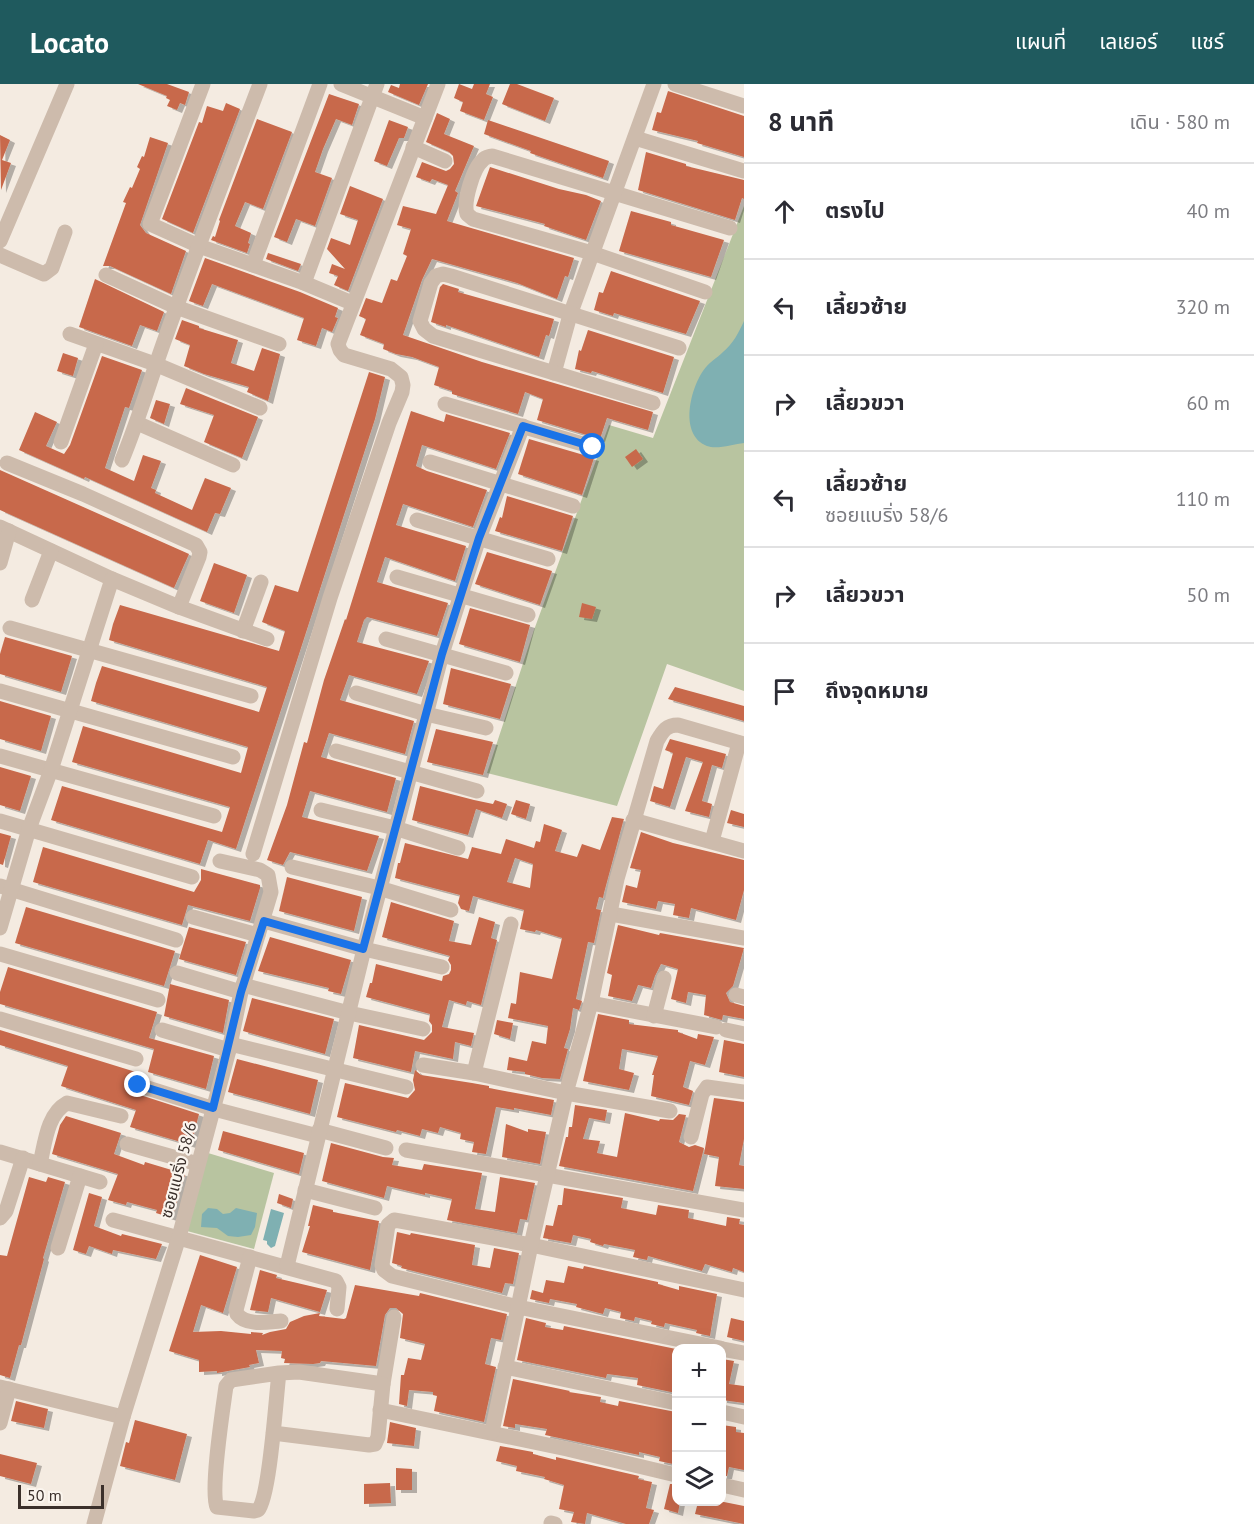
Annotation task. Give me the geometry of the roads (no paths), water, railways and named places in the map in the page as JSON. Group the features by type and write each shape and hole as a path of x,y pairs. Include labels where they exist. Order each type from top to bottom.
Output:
{"street":[{"path":"0,241 67,84"},
{"path":"204,84 150,224 199,246 304,283 352,303"},
{"path":"122,460 137,423 155,364 260,84"},
{"path":"253,265 320,84"},
{"path":"340,84 374,90 425,118"},
{"path":"253,854 330,598 389,423 402,392 401,377 392,369 344,355 338,344 438,84"},
{"path":"554,373 570,315 654,84"},
{"path":"675,84 744,106"},
{"path":"304,283 374,90"},
{"path":"634,138 744,171"},
{"path":"413,147 445,161"},
{"path":"705,292 592,253 473,219 467,214 465,201 477,167 483,159 492,156 730,228"},
{"path":"0,255 44,274 52,268 65,232"},
{"path":"652,403 433,336 424,329 420,321 431,283 436,276 443,274 679,348"},
{"path":"106,275 176,307 279,344"},
{"path":"70,334 155,364 260,408"},
{"path":"61,442 96,344"},
{"path":"445,404 593,447"},
{"path":"137,423 233,465"},
{"path":"286,1266 363,949 442,654 479,538 523,426"},
{"path":"430,462 573,506"},
{"path":"7,463 93,498 199,548 199,557 179,607"},
{"path":"417,520 548,559"},
{"path":"0,562 5,529 112,579 179,607 267,639"},
{"path":"32,600 51,551"},
{"path":"397,577 528,615"},
{"path":"0,928 6,888 51,770 112,579"},
{"path":"243,631 261,582"},
{"path":"10,628 251,696"},
{"path":"386,639 506,673"},
{"path":"0,691 233,757"},
{"path":"356,693 426,714 486,728"},
{"path":"492,1432 531,1245 566,1093 591,1003 617,879 657,741 670,725 678,725 742,744 712,842"},
{"path":"336,751 477,791"},
{"path":"0,756 214,816"},
{"path":"321,810 395,828 458,848"},
{"path":"633,820 744,850"},
{"path":"0,821 192,877"},
{"name":"ซอยแบริ่ง 58/6","path":"94,1524 123,1417 179,1237 229,1047 242,988 272,892 268,875 260,870 220,861"},
{"path":"292,867 380,888 451,909"},
{"path":"6,888 176,940"},
{"path":"611,914 744,938"},
{"path":"193,917 261,928 442,967"},
{"path":"474,1073 511,924"},
{"path":"0,954 158,1000"},
{"path":"177,973 423,1029"},
{"path":"654,1016 664,978"},
{"path":"591,1003 744,1034"},
{"path":"0,1019 136,1059"},
{"path":"162,1030 406,1087"},
{"path":"423,1065 670,1111"},
{"path":"138,1085 213,1108 386,1148"},
{"path":"691,1137 702,1094 707,1087 744,1092"},
{"path":"40,1164 53,1116 58,1107 66,1103 121,1116"},
{"path":"128,1144 198,1164"},
{"path":"406,1150 744,1210"},
{"path":"0,1152 100,1182"},
{"path":"0,1218 6,1211 22,1158"},
{"path":"58,1248 80,1176"},
{"path":"305,1190 375,1208"},
{"path":"113,1220 336,1281 339,1287 336,1309"},
{"path":"697,1344 518,1307 387,1273 382,1265 388,1225 393,1220 400,1221 531,1245 744,1290"},
{"path":"250,1257 236,1310 237,1314 246,1321 265,1323 280,1321"},
{"path":"273,1433 375,1444 378,1437 383,1384 394,1317"},
{"path":"726,1350 744,1353"},
{"path":"505,1367 672,1402"},
{"path":"279,1373 266,1489 261,1508 254,1511 217,1507 215,1503 216,1484 226,1386 231,1380 279,1373 299,1372 383,1384"},
{"path":"0,1423 5,1388 123,1417"},
{"path":"380,1410 492,1432 672,1474"},
{"path":"726,1413 744,1417"},
{"path":"726,1486 744,1490"}],"water":[{"path":"744,321 744,443 720,447 707,446 698,440 690,422 694,389 705,368 730,345"},
{"path":"208,1208 217,1209 223,1214 230,1213 236,1208 257,1213 251,1235 228,1236 217,1228 201,1227 202,1214"},
{"path":"271,1209 284,1213 275,1246 271,1248 267,1241 263,1240"}]}
